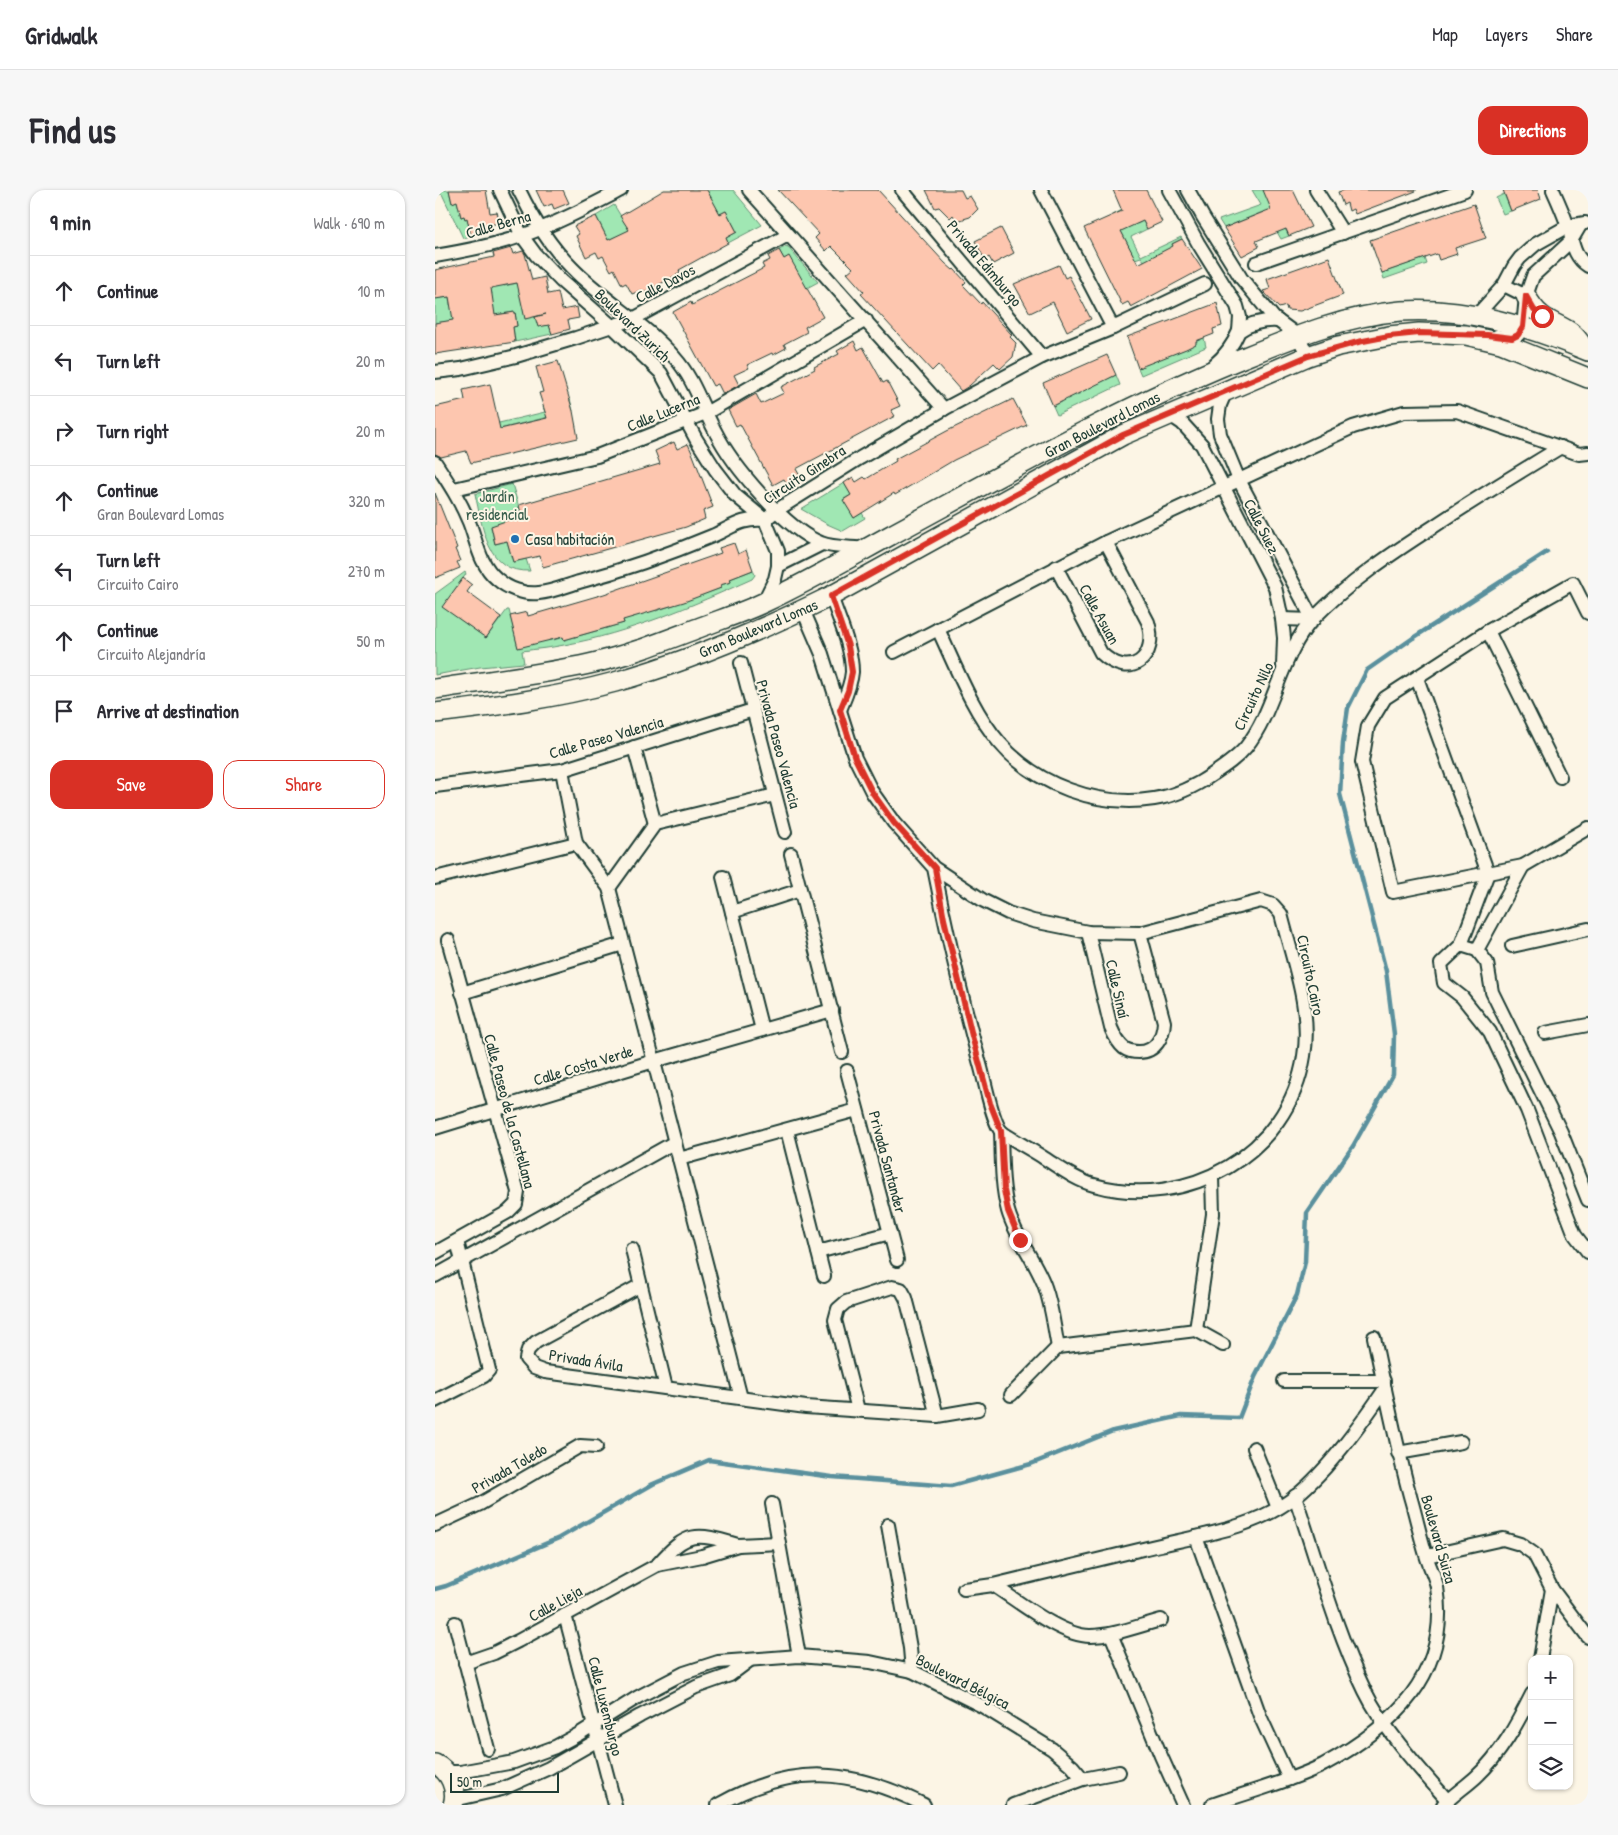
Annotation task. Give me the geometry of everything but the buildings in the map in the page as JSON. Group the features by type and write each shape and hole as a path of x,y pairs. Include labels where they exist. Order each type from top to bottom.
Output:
{"main road":[{"path":"1526,296 1534,310 1569,330 1577,337 1586,351"},
{"name":"Gran Boulevard Lomas","path":"435,689 592,663 661,642 762,604 1001,475 1164,392 1297,335 1349,320 1403,311 1440,312 1477,315 1523,327 1586,351"},
{"name":"Gran Boulevard Lomas","path":"435,714 515,703 615,682 706,652 831,596 1123,435 1308,356 1338,346 1389,336 1419,333 1475,336 1525,352 1588,378"},
{"path":"898,531 908,553"},
{"path":"441,1768 452,1783 454,1803"}],"street":[{"name":"Boulevard Zurich","path":"499,190 522,236 536,255 561,281 661,373 715,469 735,495 765,520 777,551 778,566"},
{"name":"Boulevard Zurich","path":"519,190 540,229 572,269 605,298 633,319 676,359 691,381 731,459 777,510 797,528 822,544 866,549"},
{"name":"Calle Berna","path":"435,256 460,252 522,236 621,190"},
{"path":"749,190 944,409 1042,357 1113,328 1205,284"},
{"name":"Privada Edimburgo","path":"902,190 1042,357"},
{"path":"1041,190 1113,328"},
{"path":"1169,190 1198,243 1237,306 1239,317 1239,330 1234,342 1224,356 1201,375"},
{"path":"1188,190 1241,278 1278,322 1297,335 1308,356"},
{"path":"1316,190 1343,233"},
{"path":"1256,263 1343,233 1436,195 1465,190"},
{"path":"1553,190 1568,226 1571,241 1581,262 1588,266"},
{"path":"1477,315 1504,285 1520,258 1538,242 1568,226 1585,223"},
{"path":"1475,336 1487,335 1512,338 1518,335 1523,327 1526,296 1533,276 1571,241 1585,223"},
{"name":"Calle Davos","path":"435,372 516,356 633,319 788,235"},
{"path":"1227,288 1241,278"},
{"path":"1504,285 1526,296"},
{"name":"Calle Lucerna","path":"454,489 597,456 706,413 866,320"},
{"path":"1239,330 1262,321 1278,322"},
{"name":"Calle Suez","path":"1226,392 1220,405 1218,420 1220,434 1239,480 1313,620"},
{"name":"Circuito Ginebra","path":"435,462 454,489 469,523 483,563 497,579 511,588 522,592 538,594 620,571 713,536 739,522 751,519 765,520 777,510 860,458 944,409"},
{"path":"894,652 1106,542 1353,427 1404,412 1457,411 1579,454 1588,453"},
{"name":"Calle Suez","path":"1170,415 1182,423 1197,439 1275,587 1284,638 1283,668"},
{"name":"Circuito Nilo","path":"938,629 981,717 999,742 1019,762 1044,779 1069,790 1096,798 1155,799 1183,790 1206,779 1229,764 1246,747 1269,704 1283,668 1300,637 1313,620 1349,586 1386,557 1561,447"},
{"name":"Calle Asuan","path":"1056,567 1101,653 1109,661 1120,666 1130,667 1146,656 1150,646 1151,634 1148,622 1106,542"},
{"path":"762,604 775,579 778,566 822,544"},
{"path":"1588,613 1573,583 1488,631 1385,698 1368,726 1362,762 1393,892 1523,866 1588,828"},
{"path":"831,596 848,646 852,672 848,691 840,710"},
{"name":"Circuito Cairo","path":"803,610 822,654 855,758 872,792 894,823 935,868 984,900 1033,922 1088,932 1140,933 1261,901 1273,905 1281,914 1300,988 1305,1024 1304,1056 1292,1095 1284,1112 1268,1134 1240,1159 1213,1176 1179,1188 1147,1192 1117,1190 1092,1184 1070,1174 1001,1131"},
{"path":"1282,619 1313,620"},
{"path":"1488,631 1560,777"},
{"name":"Privada Paseo Valencia","path":"741,664 785,832"},
{"path":"1417,678 1488,872 1461,945 1441,964 1444,984 1462,997 1490,1032 1527,1110 1575,1235 1588,1252"},
{"name":"Calle Paseo Valencia","path":"435,786 562,770 753,710"},
{"path":"634,747 655,824"},
{"path":"562,770 576,843 609,888 741,1398"},
{"path":"609,888 655,824 775,795"},
{"path":"435,878 576,843"},
{"path":"791,854 842,1052"},
{"path":"1477,950 1523,866"},
{"path":"935,868 944,919 972,1036 990,1103 1001,1131 1004,1190 1008,1211 1016,1231 1046,1288 1058,1347"},
{"path":"723,876 762,1030"},
{"path":"732,912 800,890"},
{"path":"1512,946 1588,929"},
{"name":"Calle Sinaí","path":"1088,932 1111,1028 1115,1038 1124,1048 1132,1052 1143,1052 1151,1049 1158,1043 1163,1033 1164,1022 1140,933"},
{"name":"Calle Paseo de la Castellana","path":"435,1253 508,1212 516,1204 518,1192 448,940"},
{"path":"462,993 623,944"},
{"path":"1461,945 1477,950 1487,963 1493,992 1561,1132 1588,1200"},
{"name":"Calle Costa Verde","path":"435,1128 653,1061 831,1010"},
{"path":"1545,1033 1588,1024"},
{"name":"Privada Santander","path":"847,1071 897,1260"},
{"path":"679,1159 857,1110"},
{"path":"787,1130 824,1276"},
{"path":"1539,1140 1561,1132"},
{"path":"435,1276 675,1142"},
{"path":"1196,1330 1213,1214 1213,1176"},
{"path":"818,1252 889,1233"},
{"path":"435,1401 484,1376 489,1370 457,1241"},
{"path":"633,1249 666,1388"},
{"name":"Privada Ávila","path":"641,1285 536,1342 528,1350 526,1360 534,1368 545,1372 806,1407 937,1416 978,1410"},
{"path":"858,1410 835,1320 838,1309 846,1302 892,1287 901,1288 907,1298 937,1416"},
{"path":"1011,1395 1058,1347 1196,1330 1223,1345"},
{"name":"Boulevard Suiza","path":"1212,1805 1289,1779 1322,1765 1360,1742 1405,1703 1422,1680 1432,1659 1437,1641 1439,1616 1437,1586 1399,1453 1374,1337"},
{"path":"964,1589 993,1585 1221,1532 1278,1508 1295,1496 1328,1464 1363,1420 1384,1385 1284,1381"},
{"path":"1399,1453 1461,1442"},
{"name":"Privada Toledo","path":"436,1521 480,1504 580,1446 596,1448"},
{"path":"1253,1448 1278,1508"},
{"path":"1295,1496 1348,1652 1366,1692 1404,1749 1445,1803 1476,1777 1494,1757 1513,1730 1529,1700"},
{"path":"772,1504 799,1656"},
{"path":"888,1525 910,1648 912,1671"},
{"name":"Calle Lieja","path":"657,1565 675,1546 691,1537 714,1539 739,1546"},
{"path":"1195,1537 1260,1716 1289,1779"},
{"path":"1427,1556 1503,1540 1520,1544 1534,1554 1552,1589 1588,1637"},
{"name":"Calle Lieja","path":"465,1663 502,1649 657,1565 703,1556 739,1546 779,1543"},
{"path":"993,1585 1072,1634 1090,1636 1111,1634 1161,1620"},
{"path":"1541,1655 1552,1589"},
{"name":"Calle Luxemburgo","path":"565,1615 615,1805"},
{"path":"455,1624 488,1749"},
{"path":"1111,1634 1183,1805"},
{"name":"Boulevard Bélgica","path":"441,1768 460,1772 514,1762 555,1747 638,1697 684,1673 721,1661 799,1656 870,1662 912,1671 982,1706 1052,1749 1072,1766 1083,1779"},
{"path":"454,1803 502,1789 549,1768 640,1716 696,1687 730,1675 749,1660"},
{"path":"663,1684 671,1700"},
{"path":"514,1762 519,1782"},
{"path":"1013,1805 1083,1779 1119,1772"},
{"path":"717,1805 758,1787 784,1779 814,1775 843,1776 872,1782 903,1794 924,1805"}],"green space":[{"path":"435,190 449,190 452,203 457,201 461,217 467,218 471,236 463,238 442,194 435,194"},
{"path":"710,190 733,190 762,225 728,243 726,238 737,232 726,211 720,214 713,202 663,261 671,279 669,280 658,268 615,237 608,240 596,216 614,205 633,236"},
{"path":"1252,190 1263,190 1289,236 1281,239 1265,211 1224,228 1219,220 1261,205"},
{"path":"1504,194 1511,211 1503,214 1496,198"},
{"path":"1122,210 1134,217 1137,224 1143,221 1147,229 1131,237 1141,256 1181,237 1182,239 1172,244 1177,253 1145,262 1141,257 1135,259 1113,215"},
{"path":"787,246 818,282 790,297 788,257 784,259 779,250"},
{"path":"1425,258 1427,264 1384,279 1382,273"},
{"path":"485,266 500,268 504,286 517,283 534,317 546,314 552,334 515,342 513,327 517,326 515,312 435,323 435,299 449,297 450,305 470,302 470,298 492,294"},
{"path":"1204,338 1206,347 1141,375 1138,368"},
{"path":"1116,375 1120,385 1057,415 1053,406 1062,402 1061,399 1073,393 1075,396 1081,393 1081,391"},
{"path":"570,399 573,411 463,438 499,423 545,412 543,407"},
{"path":"844,483 851,495 844,499 854,518 862,513 865,518 843,531 801,509"},
{"name":"Jardín residencial","path":"512,484 521,519 505,520 505,522 491,527 495,544 507,541 513,562 526,559 530,571 515,570 495,556 484,533 475,494"},
{"path":"753,570 755,575 752,579 683,609 636,626 588,640 522,651 524,663 480,667 435,675 435,594 465,572 466,574 443,607 486,638 507,610 509,610 518,647 553,636 554,640 563,637 564,640 624,623 623,620 654,607 656,611 721,588 720,585 731,582 730,579"}],"waterway":[{"path":"435,1589 559,1538 653,1484 709,1460 832,1477 951,1486 1031,1464 1113,1431 1181,1416 1239,1418 1255,1377 1297,1295 1305,1262 1307,1213 1353,1146 1393,1075 1394,1034 1386,971 1340,794 1343,742 1348,708 1367,670 1413,638 1547,552"}],"place":[{"name":"Casa habitación","path":"515,539"}],"route":[{"path":"1020,1240 1008,1211 1004,1190 1001,1131 990,1103 972,1036 944,919 935,868 894,823 872,792 855,758 840,710 848,691 852,672 848,646 831,596 1123,435 1308,356 1338,346 1389,336 1419,333 1487,335 1512,338 1518,335 1523,327 1526,296 1534,310 1542,316"}]}
